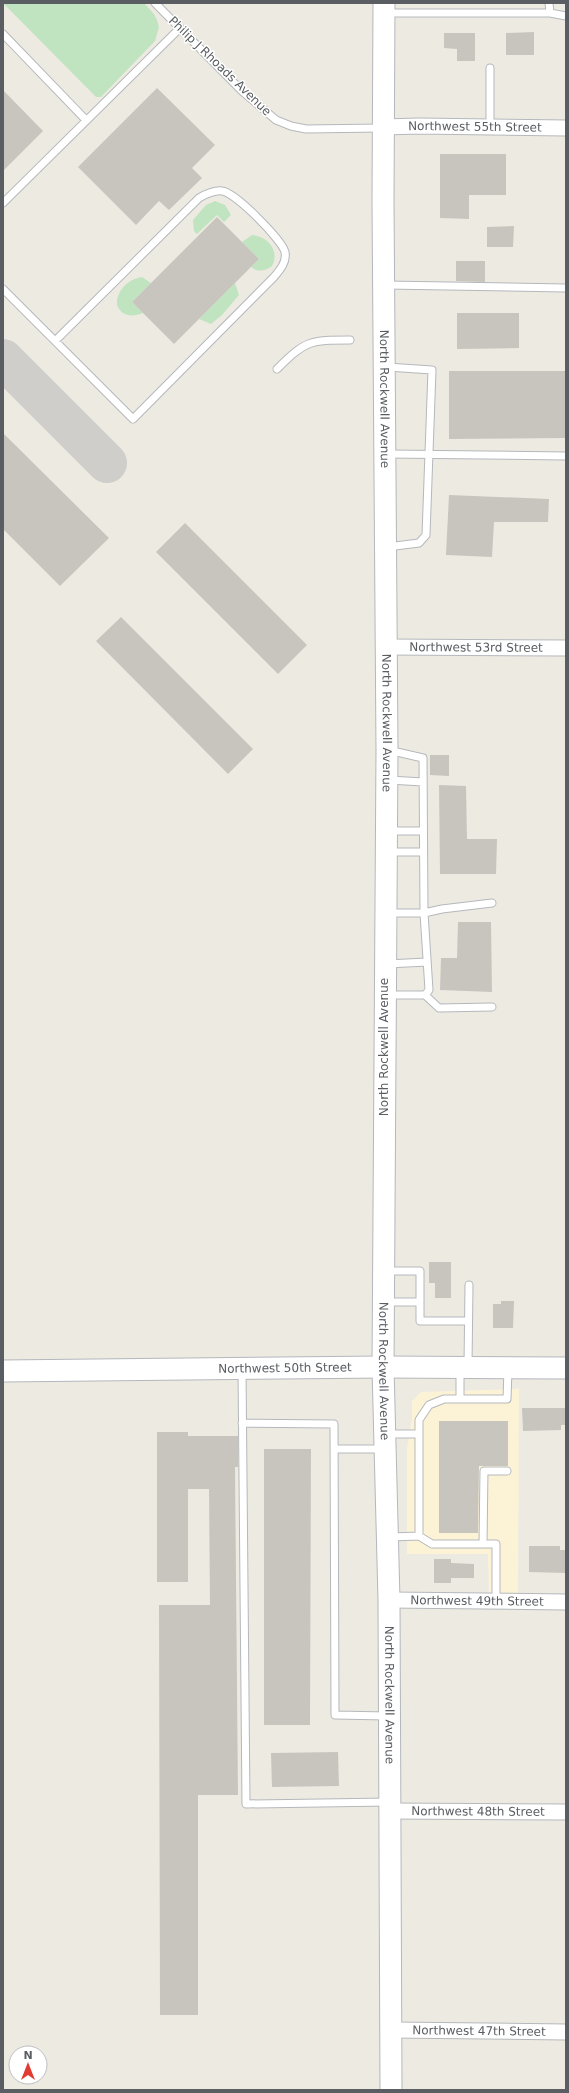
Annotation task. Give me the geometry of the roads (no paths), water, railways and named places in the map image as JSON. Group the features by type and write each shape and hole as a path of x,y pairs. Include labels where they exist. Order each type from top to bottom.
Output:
{"main road":[{"name":"North Rockwell Avenue","path":"384,8 383,128 387,780 384,995 383,1367 389,1600 391,2090"},
{"name":"Northwest 50th Street","path":"3,1371 383,1367 566,1368"}],"street":[{"name":"Northwest 55th Street","path":"383,128 566,128"},
{"name":"Northwest 53rd Street","path":"386,647 566,648"},
{"name":"Northwest 49th Street","path":"389,1600 566,1602"},
{"name":"Northwest 48th Street","path":"391,1807 566,1812"},
{"name":"Northwest 47th Street","path":"391,2030 566,2032"}],"lane":[{"name":"Philip J Rhoads Avenue","path":"155,3 242,91 276,120 291,126 306,129 383,128"},
{"path":"549,3 550,13"},
{"path":"384,8 550,13 566,16"},
{"path":"3,203 180,28"},
{"path":"3,34 86,120"},
{"path":"490,68 490,127"},
{"path":"3,289 55,341 133,419 274,277 284,266 285,253 280,242 236,197 223,191 210,192 199,198 55,341"},
{"path":"384,285 566,288"},
{"path":"277,369 302,346 324,340 350,340"},
{"path":"384,367 432,370 426,535 419,544 386,547"},
{"path":"385,454 566,456"},
{"path":"387,750 423,758 424,913 429,990 425,995"},
{"path":"387,780 423,782"},
{"path":"386,831 423,831"},
{"path":"386,852 423,852"},
{"path":"386,913 424,913 442,909 492,903"},
{"path":"385,964 427,962"},
{"path":"384,995 425,995 439,1008 492,1007"},
{"path":"383,1271 420,1271 420,1321 468,1321"},
{"path":"460,1400 468,1321 469,1285"},
{"path":"383,1302 420,1302"},
{"path":"419,1536 419,1420 429,1405 444,1400 507,1400 508,1368"},
{"path":"242,1369 246,1804 391,1807"},
{"path":"242,1423 334,1424 335,1715 390,1716"},
{"path":"334,1449 385,1442 419,1434"},
{"path":"484,1544 484,1471 507,1471"},
{"path":"387,1537 419,1536 432,1544 496,1544 496,1601"}]}
